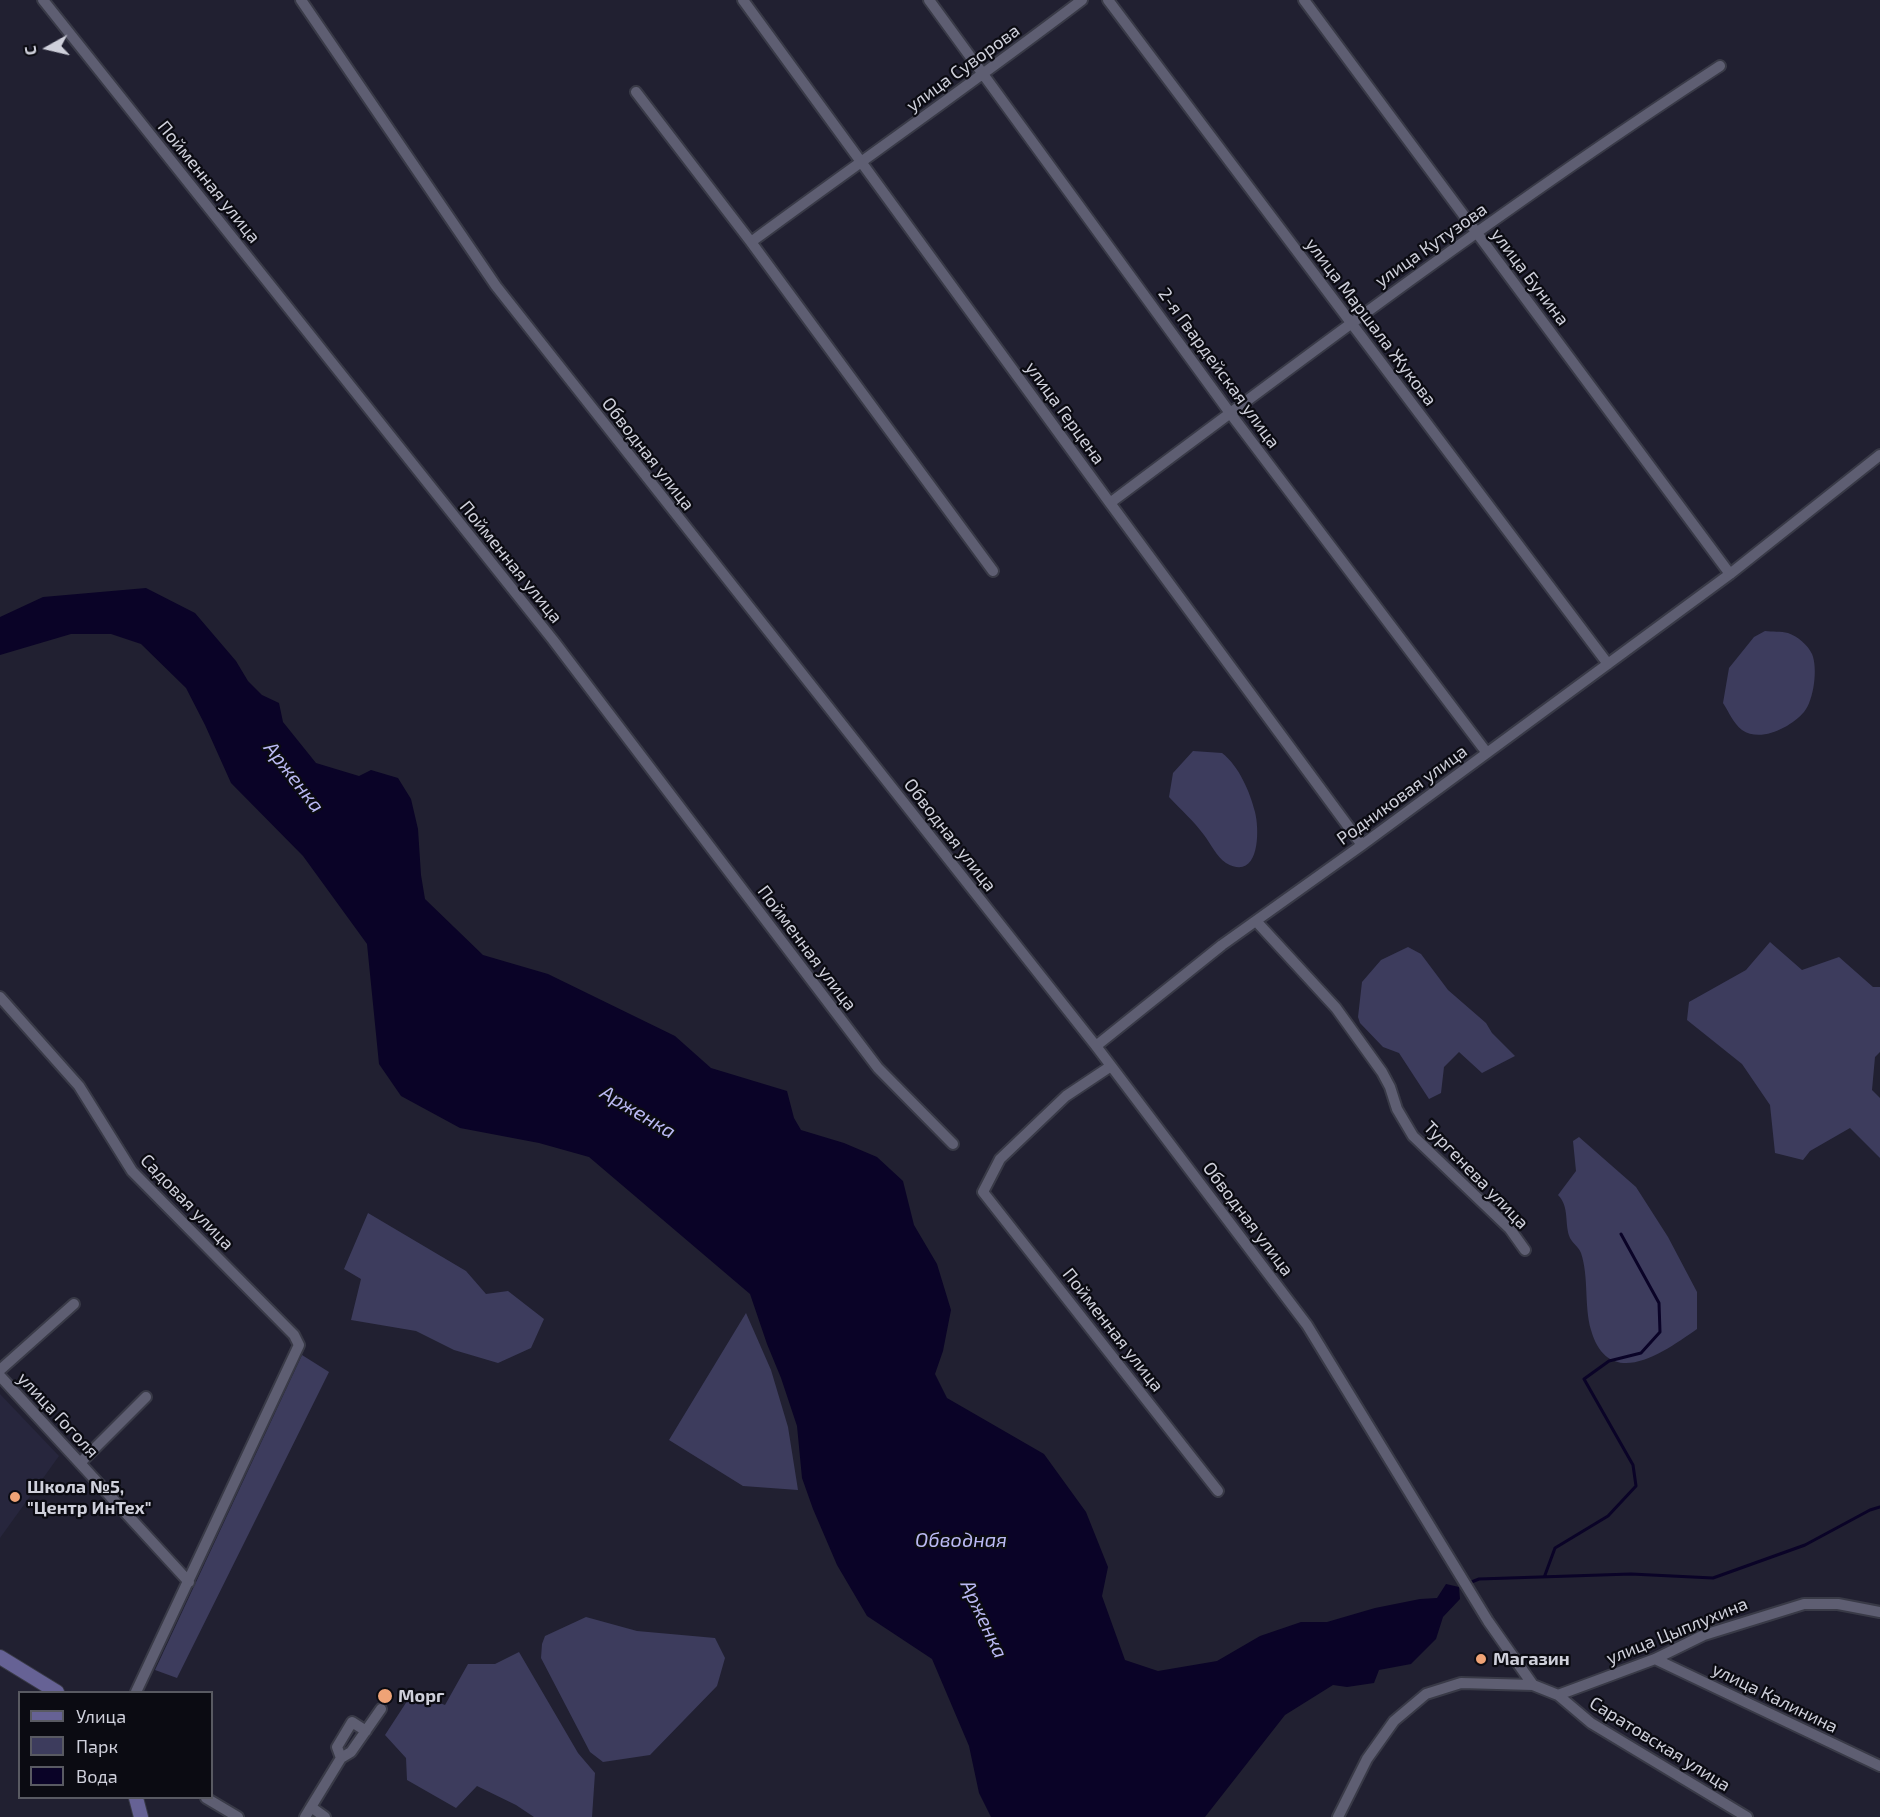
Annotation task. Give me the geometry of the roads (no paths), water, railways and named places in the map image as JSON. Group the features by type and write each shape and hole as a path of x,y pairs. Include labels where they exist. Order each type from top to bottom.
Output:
{"street":[{"name":"Пойменная улица","path":"43,0 553,640 878,1068 953,1144"},
{"name":"Обводная улица","path":"301,0 496,286 1096,1046 1307,1325 1488,1621 1533,1685"},
{"name":"улица Герцена","path":"743,0 1362,845"},
{"name":"2-я Гвардейская улица","path":"929,0 1230,412 1487,753"},
{"name":"улица Суворова","path":"751,243 861,161 983,75 1082,0"},
{"name":"улица Маршала Жукова","path":"1108,0 1608,664"},
{"name":"улица Бунина","path":"1304,0 1730,574"},
{"name":"улица Кутузова","path":"1110,503 1350,323 1642,117 1720,66"},
{"path":"636,92 751,243 993,571"},
{"name":"Родниковая улица","path":"1096,1046 1222,945 1362,845 1730,574 1880,455"},
{"name":"Тургенева улица","path":"1256,921 1336,1008 1382,1072 1397,1109 1413,1136 1510,1229 1525,1250"},
{"name":"Садовая улица","path":"0,997 79,1086 132,1172 294,1335 299,1345 189,1582"},
{"name":"Пойменная улица","path":"1111,1066 1066,1096 1000,1159 983,1192 1218,1491"},
{"path":"0,1370 74,1304"},
{"name":"улица Гоголя","path":"0,1376 189,1582"},
{"path":"80,1464 146,1397"},
{"path":"136,1691 189,1582"},
{"name":"улица Цыплухина","path":"1558,1695 1655,1659 1704,1635 1804,1604 1838,1604 1880,1612"},
{"path":"0,1657 55,1691"},
{"name":"улица Калинина","path":"1655,1659 1880,1766"},
{"path":"1338,1817 1367,1760 1394,1721 1426,1694 1461,1683 1533,1685 1558,1695"},
{"name":"Саратовская улица","path":"1558,1695 1591,1723 1747,1817"},
{"path":"325,1817 308,1812 340,1758 351,1752 381,1709"},
{"path":"340,1758 337,1747 352,1722 366,1731"},
{"path":"136,1799 141,1817"},
{"path":"209,1799 238,1817"}],"water":[{"name":"Обводная","path":"146,588 195,613 236,661 248,681 262,695 279,703 283,722 316,763 359,776 371,770 398,778 411,799 418,829 425,899 483,955 548,974 675,1036 711,1068 787,1091 794,1118 801,1130 844,1143 877,1157 903,1181 914,1225 937,1264 951,1310 943,1351 935,1374 947,1398 1044,1454 1086,1512 1108,1567 1102,1596 1125,1660 1158,1671 1217,1661 1260,1636 1301,1622 1327,1622 1375,1608 1437,1598 1446,1584 1459,1587 1460,1599 1443,1617 1436,1639 1411,1664 1379,1670 1374,1683 1347,1687 1333,1685 1285,1715 1205,1817 991,1817 979,1793 969,1746 932,1659 867,1616 837,1565 802,1478 797,1426 750,1294 589,1157 539,1143 460,1128 401,1096 379,1064 367,944 303,856 231,783 186,688 141,644 111,634 71,634 0,655 0,617 43,597"}],"waterway":[{"path":"1545,1575 1555,1548 1608,1516 1636,1486 1633,1465 1584,1379 1609,1361 1641,1353 1660,1332 1659,1303 1621,1234"},
{"path":"1469,1583 1479,1579 1631,1574 1713,1578 1805,1545 1870,1510 1880,1507"}],"place":[{"name":"Школа №5, \"Центр ИнТех\"","path":"15,1497"},
{"name":"Магазин","path":"1481,1659"},
{"name":"Морг","path":"385,1696"}],"water label":[{"name":"Арженка","path":"294,777"},
{"name":"Арженка","path":"638,1112"},
{"name":"Арженка","path":"984,1619"}]}
